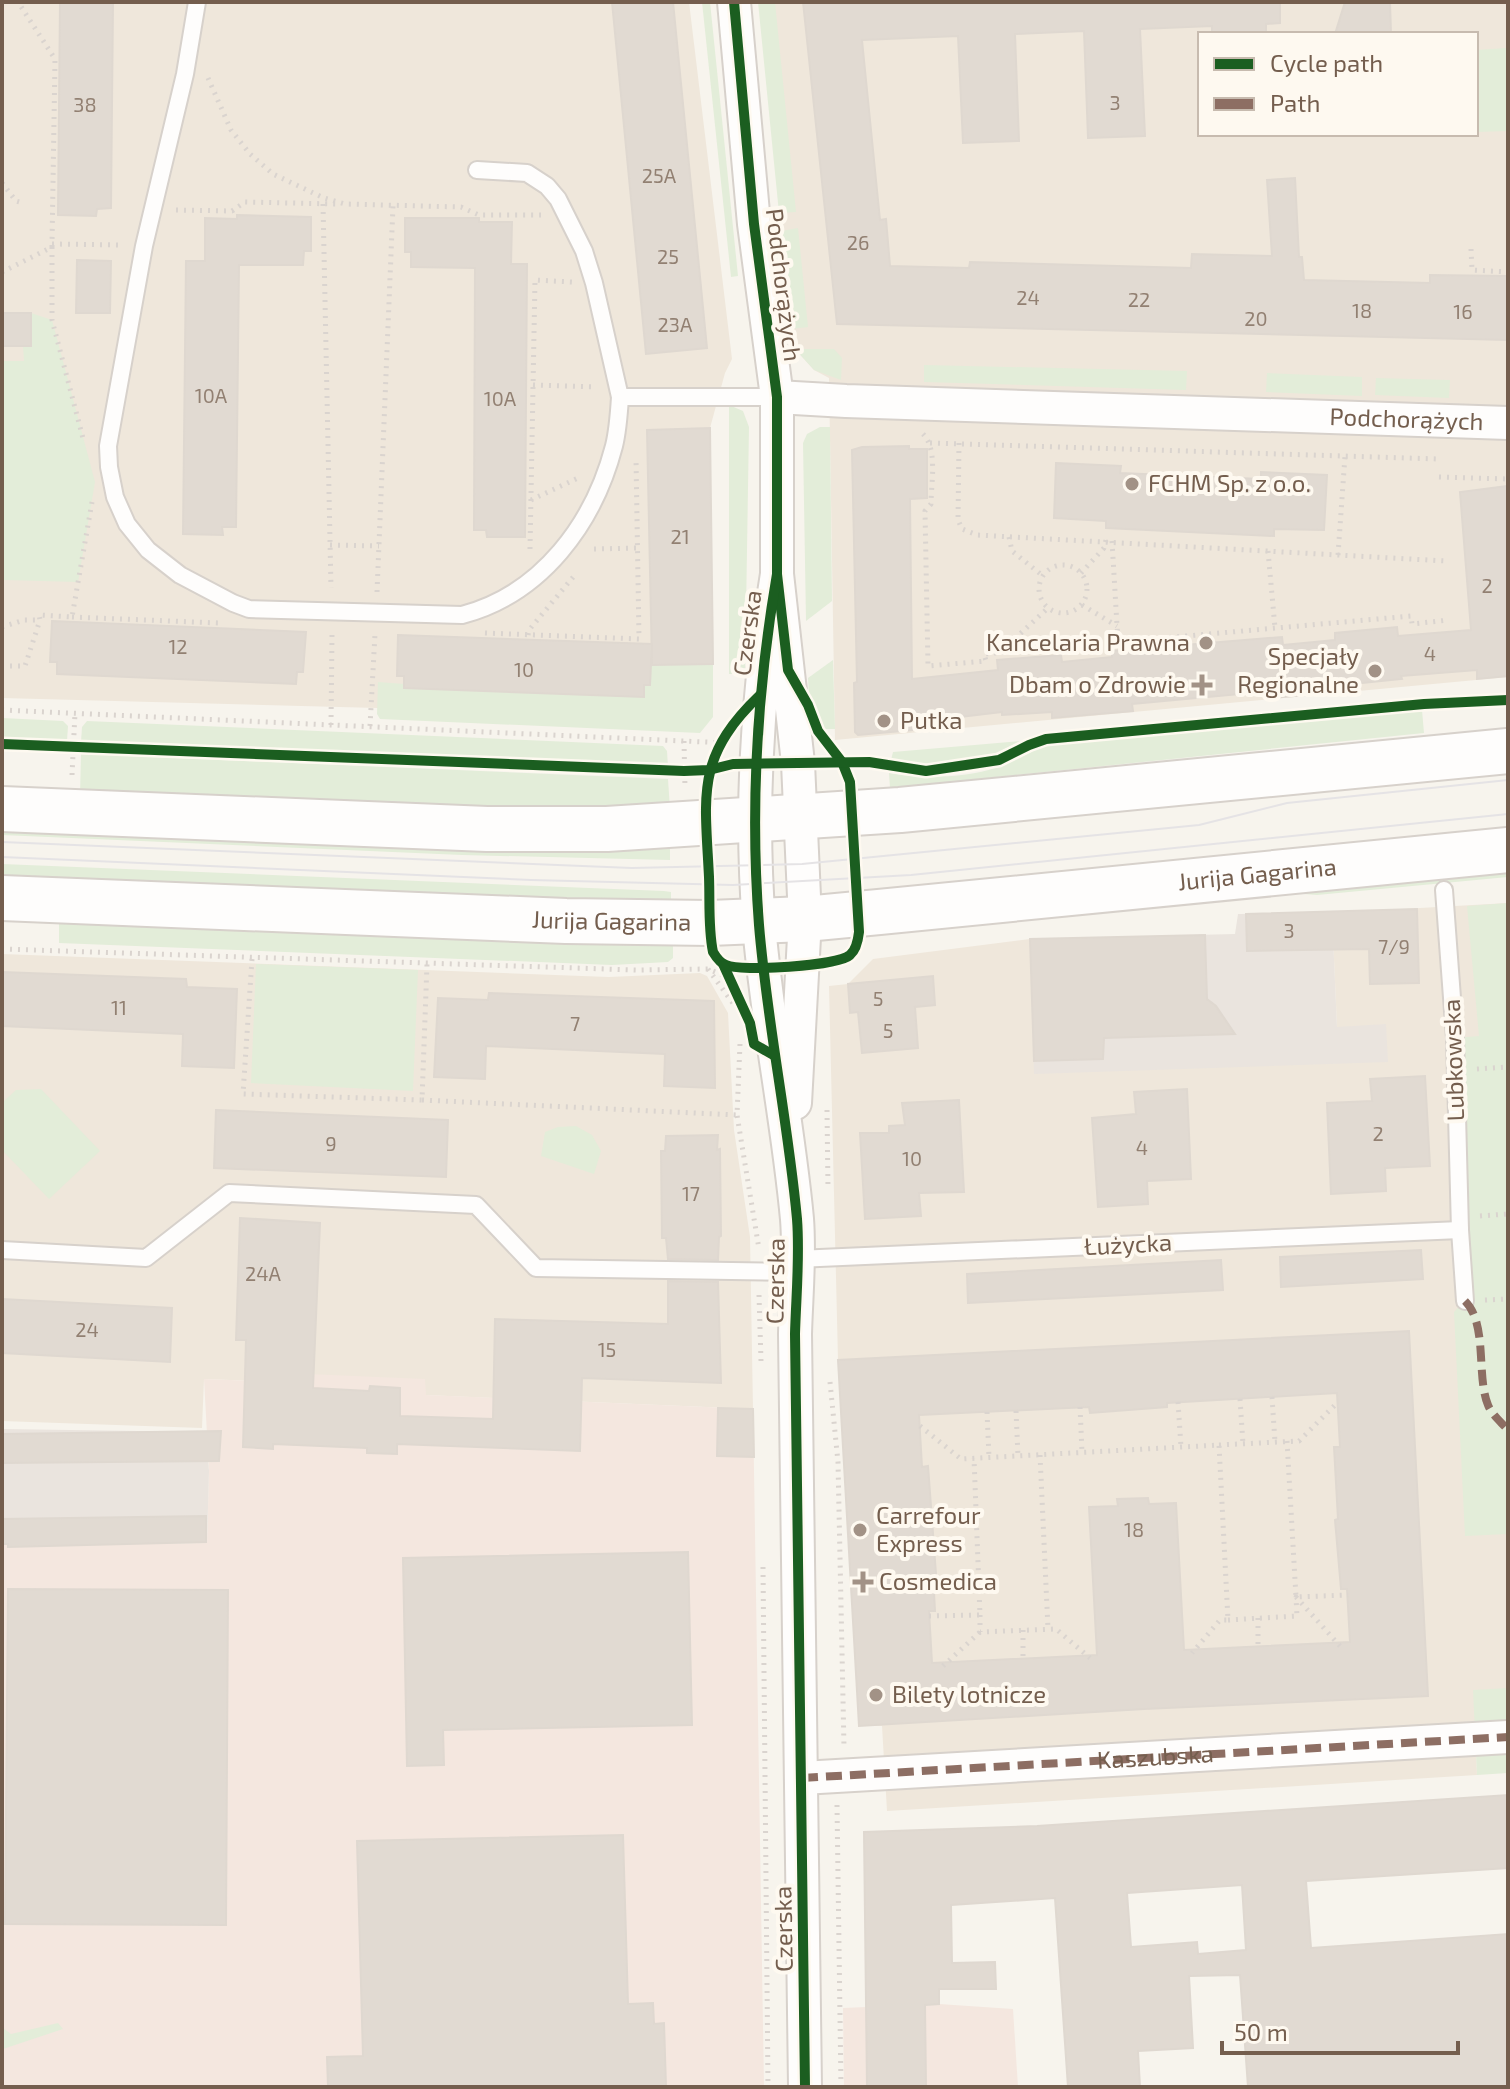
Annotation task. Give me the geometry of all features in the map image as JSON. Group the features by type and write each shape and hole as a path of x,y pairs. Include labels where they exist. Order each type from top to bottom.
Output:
{"main road":[{"path":"2,809 536,831 800,818 1508,751"},
{"name":"Jurija Gagarina","path":"2,898 566,921 759,921 1508,850"}],"street":[{"name":"Podchorążych","path":"734,2 754,224 777,397 777,574"},
{"name":"Podchorążych","path":"777,397 1508,423"},
{"name":"Czerska","path":"777,574 760,695 757,821 759,921 754,975 791,1173 797,1222 805,2087"},
{"name":"Czerska","path":"777,574 797,744 805,919 791,1173"},
{"name":"Kaszubska","path":"802,1778 1508,1737"}],"lane":[{"path":"197,2 185,74 144,246 108,446 115,497 127,524 148,550 180,575 249,609 462,615 485,609 529,582 568,545 601,488 615,442 618,389 594,283 584,251 558,199 547,186 527,173 477,170"},
{"path":"618,389 777,397"},
{"name":"Lubkowska","path":"1444,890 1455,1038 1465,1301"},
{"name":"Łużycka","path":"2,1250 146,1258 229,1193 476,1205 536,1268 758,1272 796,1266 1460,1230"}],"path":[{"path":"18,2 55,59 52,320 87,453"},
{"path":"192,32 231,130 250,154 273,174 345,204"},
{"path":"2,183 16,201 23,203"},
{"path":"154,210 232,211 245,202 461,207 479,215 564,215"},
{"path":"323,204 332,611 331,725"},
{"path":"370,726 393,206"},
{"path":"2,272 52,246 144,246"},
{"path":"1471,249 1472,270 1508,272"},
{"path":"529,582 535,280 594,283"},
{"path":"533,385 618,389"},
{"path":"911,434 925,434 930,443 931,504 925,511 928,666 986,661 984,654 1275,628 1411,616 1412,624 1449,620"},
{"path":"930,443 1438,459"},
{"path":"959,443 958,520 962,529 977,535 1446,561"},
{"path":"1338,555 1345,456"},
{"path":"531,500 609,465"},
{"path":"1439,477 1508,479"},
{"path":"2,666 25,666 39,615 72,617 93,496"},
{"path":"1009,537 1012,551 1043,576"},
{"path":"1109,540 1118,642"},
{"path":"1081,573 1109,540"},
{"path":"330,545 379,546"},
{"path":"594,549 638,548"},
{"path":"1268,551 1275,628"},
{"path":"1066,565 1081,573 1087,590 1082,605 1068,613 1058,612 1048,608 1041,600 1039,590 1043,576 1055,566 1066,565"},
{"path":"1082,605 1117,626"},
{"path":"1007,652 1009,644 1048,608"},
{"path":"2,627 24,620 40,620"},
{"path":"2,710 723,745 745,710 760,695"},
{"path":"72,787 75,713"},
{"path":"684,741 685,796"},
{"path":"59,746 89,748"},
{"path":"669,771 697,771"},
{"path":"2,949 636,970 708,969 729,977 754,975"},
{"path":"252,959 243,1094 737,1115"},
{"path":"422,1100 427,964"},
{"path":"708,969 741,1013 744,1009 723,964 754,975"},
{"path":"740,1043 737,1115 759,1248 761,1374"},
{"path":"827,1104 828,1197"},
{"path":"829,1367 838,1462 844,1730 837,1777 841,2087"},
{"path":"1272,1397 1275,1442"},
{"path":"1240,1399 1243,1444"},
{"path":"1178,1402 1181,1447"},
{"path":"920,1426 961,1459 1299,1441 1338,1402"},
{"path":"1080,1407 1082,1452"},
{"path":"1016,1411 1018,1456"},
{"path":"987,1412 989,1457"},
{"path":"1192,1653 1220,1620 1297,1616 1287,1441"},
{"path":"1219,1445 1228,1620"},
{"path":"1040,1454 1048,1629"},
{"path":"974,1458 980,1632"},
{"path":"763,1562 768,2087"},
{"path":"1296,1597 1348,1595"},
{"path":"1296,1597 1340,1646"},
{"path":"929,1616 980,1615"},
{"path":"1258,1618 1258,1647"},
{"path":"943,1666 980,1632 1056,1629 1090,1658"},
{"path":"1023,1630 1023,1659"}],"shaded area":[{"path":"2,2 689,2 732,359 725,373 710,428 713,717 2,698"},
{"path":"759,2 1508,2 1508,677 835,740 829,378 814,370 795,349"},
{"path":"1508,903 1508,1721 1475,1722 1477,1775 887,1811 882,1726 859,1726 838,1360 829,986 848,984 873,959 1030,939 1337,1027 1332,913"},
{"path":"1332,913 1337,1027 1386,1024 1388,1062 1034,1074 1030,939 1235,934 1238,914"},
{"path":"2,954 609,977 700,973 707,976 728,1013 734,1130 750,1237 753,1409 425,1395 425,1379 282,1382 204,1379 202,1428 2,1421"},
{"path":"283,1373 425,1379 426,1395 753,1409 764,2087 2,2087 2,1545 207,1543 209,1471 204,1379 282,1382"},
{"path":"2,1429 206,1432 209,1471 207,1543 2,1545"},
{"path":"939,2004 1013,2009 1018,2087 844,2087 843,2008"}],"green space":[{"path":"702,2 710,2 738,276 731,277"},
{"path":"758,2 775,2 796,212 779,213"},
{"path":"1506,48 1508,131 1478,132 1478,50"},
{"path":"798,228 808,327 791,329 781,231"},
{"path":"31,313 52,320 95,482 78,582 4,580 2,617 2,361 24,361 23,346 31,346"},
{"path":"795,349 834,349 842,358 841,380 814,370"},
{"path":"924,365 1187,371 1186,390 924,382"},
{"path":"1267,373 1362,377 1362,396 1266,392"},
{"path":"1376,378 1450,380 1449,398 1375,395"},
{"path":"729,405 743,411 749,427 745,674 729,674"},
{"path":"820,427 830,427 832,601 806,621 803,443 807,434"},
{"path":"833,660 835,729 823,729 809,695 808,678"},
{"path":"713,664 713,717 700,733 380,719 377,714 378,682 404,684 405,688 643,697 644,685 650,684 651,665"},
{"path":"1422,710 1424,733 890,788 889,773 928,777 971,774 995,768 1054,744"},
{"path":"2,718 63,721 68,726 67,741 2,738"},
{"path":"87,721 663,746 667,751 668,767 81,742 82,727"},
{"path":"1021,741 983,759 915,765 891,760 893,752"},
{"path":"81,754 668,779 670,809 597,812 80,796"},
{"path":"2,827 670,843 670,860 462,855 2,835"},
{"path":"2,864 664,891 671,892 671,905 2,880"},
{"path":"1508,873 1508,877 1317,895 1290,893"},
{"path":"1508,903 1508,1534 1465,1536 1454,1312 1465,1300 1455,1038 1479,1036 1467,906"},
{"path":"59,916 673,938 673,958 668,962 612,965 59,943"},
{"path":"256,964 418,970 413,1091 251,1083"},
{"path":"41,1089 100,1151 49,1199 2,1150 2,1103 16,1090"},
{"path":"576,1126 592,1135 601,1151 594,1174 541,1156 545,1132 558,1127"},
{"path":"1508,1688 1508,1773 1477,1775 1473,1690"},
{"path":"2,2008 3,2028 11,2034 58,2023 63,2029 3,2049 2,2072"}],"building":[{"path":"60,2 113,2 111,208 97,209 96,216 58,215"},
{"path":"612,2 673,2 707,348 646,354"},
{"path":"803,2 1280,2 1280,23 1266,24 1266,32 1212,32 1212,26 1140,29 1145,136 1088,138 1084,31 1015,34 1019,141 963,143 958,36 862,40 880,220 886,219 890,266 969,268 970,262 1191,268 1192,254 1272,256 1267,180 1295,178 1299,257 1302,257 1304,280 1430,283 1430,275 1508,276 1508,340 837,324"},
{"path":"1345,2 1390,2 1391,32 1336,32"},
{"path":"237,215 311,217 311,251 304,251 303,265 239,265 236,527 222,527 223,535 183,534 186,261 205,261 205,218 237,219"},
{"path":"405,218 479,218 479,222 512,222 511,264 527,264 525,537 487,537 486,530 474,530 475,268 411,267 411,252 405,252"},
{"path":"77,260 111,261 110,313 76,313"},
{"path":"2,313 31,313 31,346 2,346"},
{"path":"710,428 713,664 652,665 647,430"},
{"path":"909,446 909,449 927,449 927,498 910,499 912,679 998,670 997,660 1061,655 1062,662 1112,657 1112,651 1282,637 1283,645 1335,640 1335,633 1397,627 1398,636 1471,630 1460,492 1508,486 1508,676 1477,679 1477,670 1401,676 1402,679 1352,684 1353,691 1272,698 1272,691 1132,704 1133,711 1052,718 1052,712 1002,715 1002,712 926,721 913,724 912,730 858,735 855,732 854,683 857,682 852,450"},
{"path":"1056,463 1121,466 1120,473 1261,479 1261,472 1327,475 1324,530 1274,529 1274,536 1106,528 1106,521 1054,518"},
{"path":"52,621 306,632 303,672 297,672 296,684 57,674 57,662 50,662"},
{"path":"398,635 652,644 650,685 644,685 644,697 404,688 404,676 397,676"},
{"path":"1417,909 1419,983 1370,984 1369,949 1247,951 1246,914"},
{"path":"1205,935 1207,999 1216,1006 1235,1034 1104,1038 1103,1059 1034,1061 1030,939"},
{"path":"2,972 186,979 187,987 237,989 234,1068 182,1066 183,1034 2,1026"},
{"path":"933,976 935,1005 915,1007 918,1048 862,1053 858,1012 850,1013 848,984"},
{"path":"489,993 714,1001 715,1088 664,1086 665,1054 486,1046 485,1079 434,1077 438,998 488,1000"},
{"path":"1425,1076 1430,1166 1385,1168 1386,1191 1331,1194 1327,1103 1372,1101 1370,1079"},
{"path":"1187,1089 1191,1179 1147,1181 1148,1204 1098,1207 1092,1118 1136,1114 1134,1092"},
{"path":"959,1100 964,1192 919,1193 921,1216 865,1219 860,1133 889,1133 889,1126 905,1125 902,1103"},
{"path":"216,1110 448,1120 446,1177 214,1168"},
{"path":"718,1135 721,1236 718,1260 668,1259 666,1238 662,1238 661,1151 665,1151 666,1136"},
{"path":"240,1218 320,1223 313,1388 369,1391 370,1386 400,1388 400,1416 493,1419 495,1319 668,1324 668,1281 718,1282 721,1383 582,1378 580,1451 397,1444 397,1454 367,1453 367,1448 273,1444 273,1449 243,1447 246,1340 236,1340"},
{"path":"1421,1250 1423,1279 1281,1287 1280,1257"},
{"path":"1221,1260 1223,1290 968,1303 967,1274"},
{"path":"2,1299 172,1308 170,1362 2,1353"},
{"path":"1409,1331 1428,1696 859,1726 838,1360","holes":["1337,1393 1340,1447 1334,1447 1338,1519 1335,1520 1341,1589 1347,1589 1350,1642 1184,1650 1176,1503 1149,1504 1148,1498 1117,1499 1118,1506 1089,1507 1097,1655 932,1663 929,1611 935,1611 933,1574 936,1574 928,1466 922,1467 919,1415 1089,1407 1090,1413 1167,1407 1167,1403"]},
{"path":"718,1408 753,1409 754,1457 717,1456"},
{"path":"221,1431 219,1461 2,1463 2,1434"},
{"path":"206,1516 206,1542 8,1547 8,1544 2,1544 2,1519"},
{"path":"688,1552 692,1725 443,1730 444,1765 407,1766 403,1558"},
{"path":"8,1589 228,1590 226,1925 5,1924"},
{"path":"1508,1795 1508,1868 1306,1881 1311,1948 1508,1934 1508,2087 1248,2087 1240,1975 1189,1976 1193,2048 1138,2051 1140,2087 1068,2087 1055,1898 951,1905 952,1963 995,1962 996,1989 939,1989 939,2004 925,2005 926,2087 867,2087 864,1832 1037,1826","holes":["1242,1885 1246,1950 1198,1954 1197,1942 1131,1947 1127,1893"]},
{"path":"623,1835 628,2004 653,2003 654,2024 664,2023 666,2087 328,2087 327,2057 363,2056 357,1841"}],"tram line":[{"path":"2,842 632,868 802,864 1199,825 1287,803 1508,780"},
{"path":"2,857 531,880 733,885 911,875 1508,814"}],"marked path":[{"path":"1465,1301 1477,1323 1488,1405 1508,1430"},
{"path":"802,1778 1508,1737"}],"cycle path":[{"path":"734,2 754,224 777,397 777,574 788,670 808,705 818,731 842,762 850,782 859,932 854,951 842,959 789,967 750,968 724,964 713,952 706,823 709,778 724,738 760,695"},
{"path":"777,574 760,705 755,837 763,962 798,1233 795,1334 805,2087"},
{"path":"2,744 684,771 709,770 733,764 869,762 926,771 999,760 1046,739 1424,704 1508,700"},
{"path":"723,964 750,1023 754,1044 775,1056"}],"place":[{"name":"FCHM Sp. z o.o.","path":"1132,484"},
{"name":"Kancelaria Prawna","path":"1206,643"},
{"name":"Specjały Regionalne","path":"1375,671"},
{"name":"Dbam o Zdrowie","path":"1202,685"},
{"name":"Putka","path":"884,721"},
{"name":"Carrefour Express","path":"860,1530"},
{"name":"Cosmedica","path":"863,1582"},
{"name":"Bilety lotnicze","path":"876,1695"}]}
